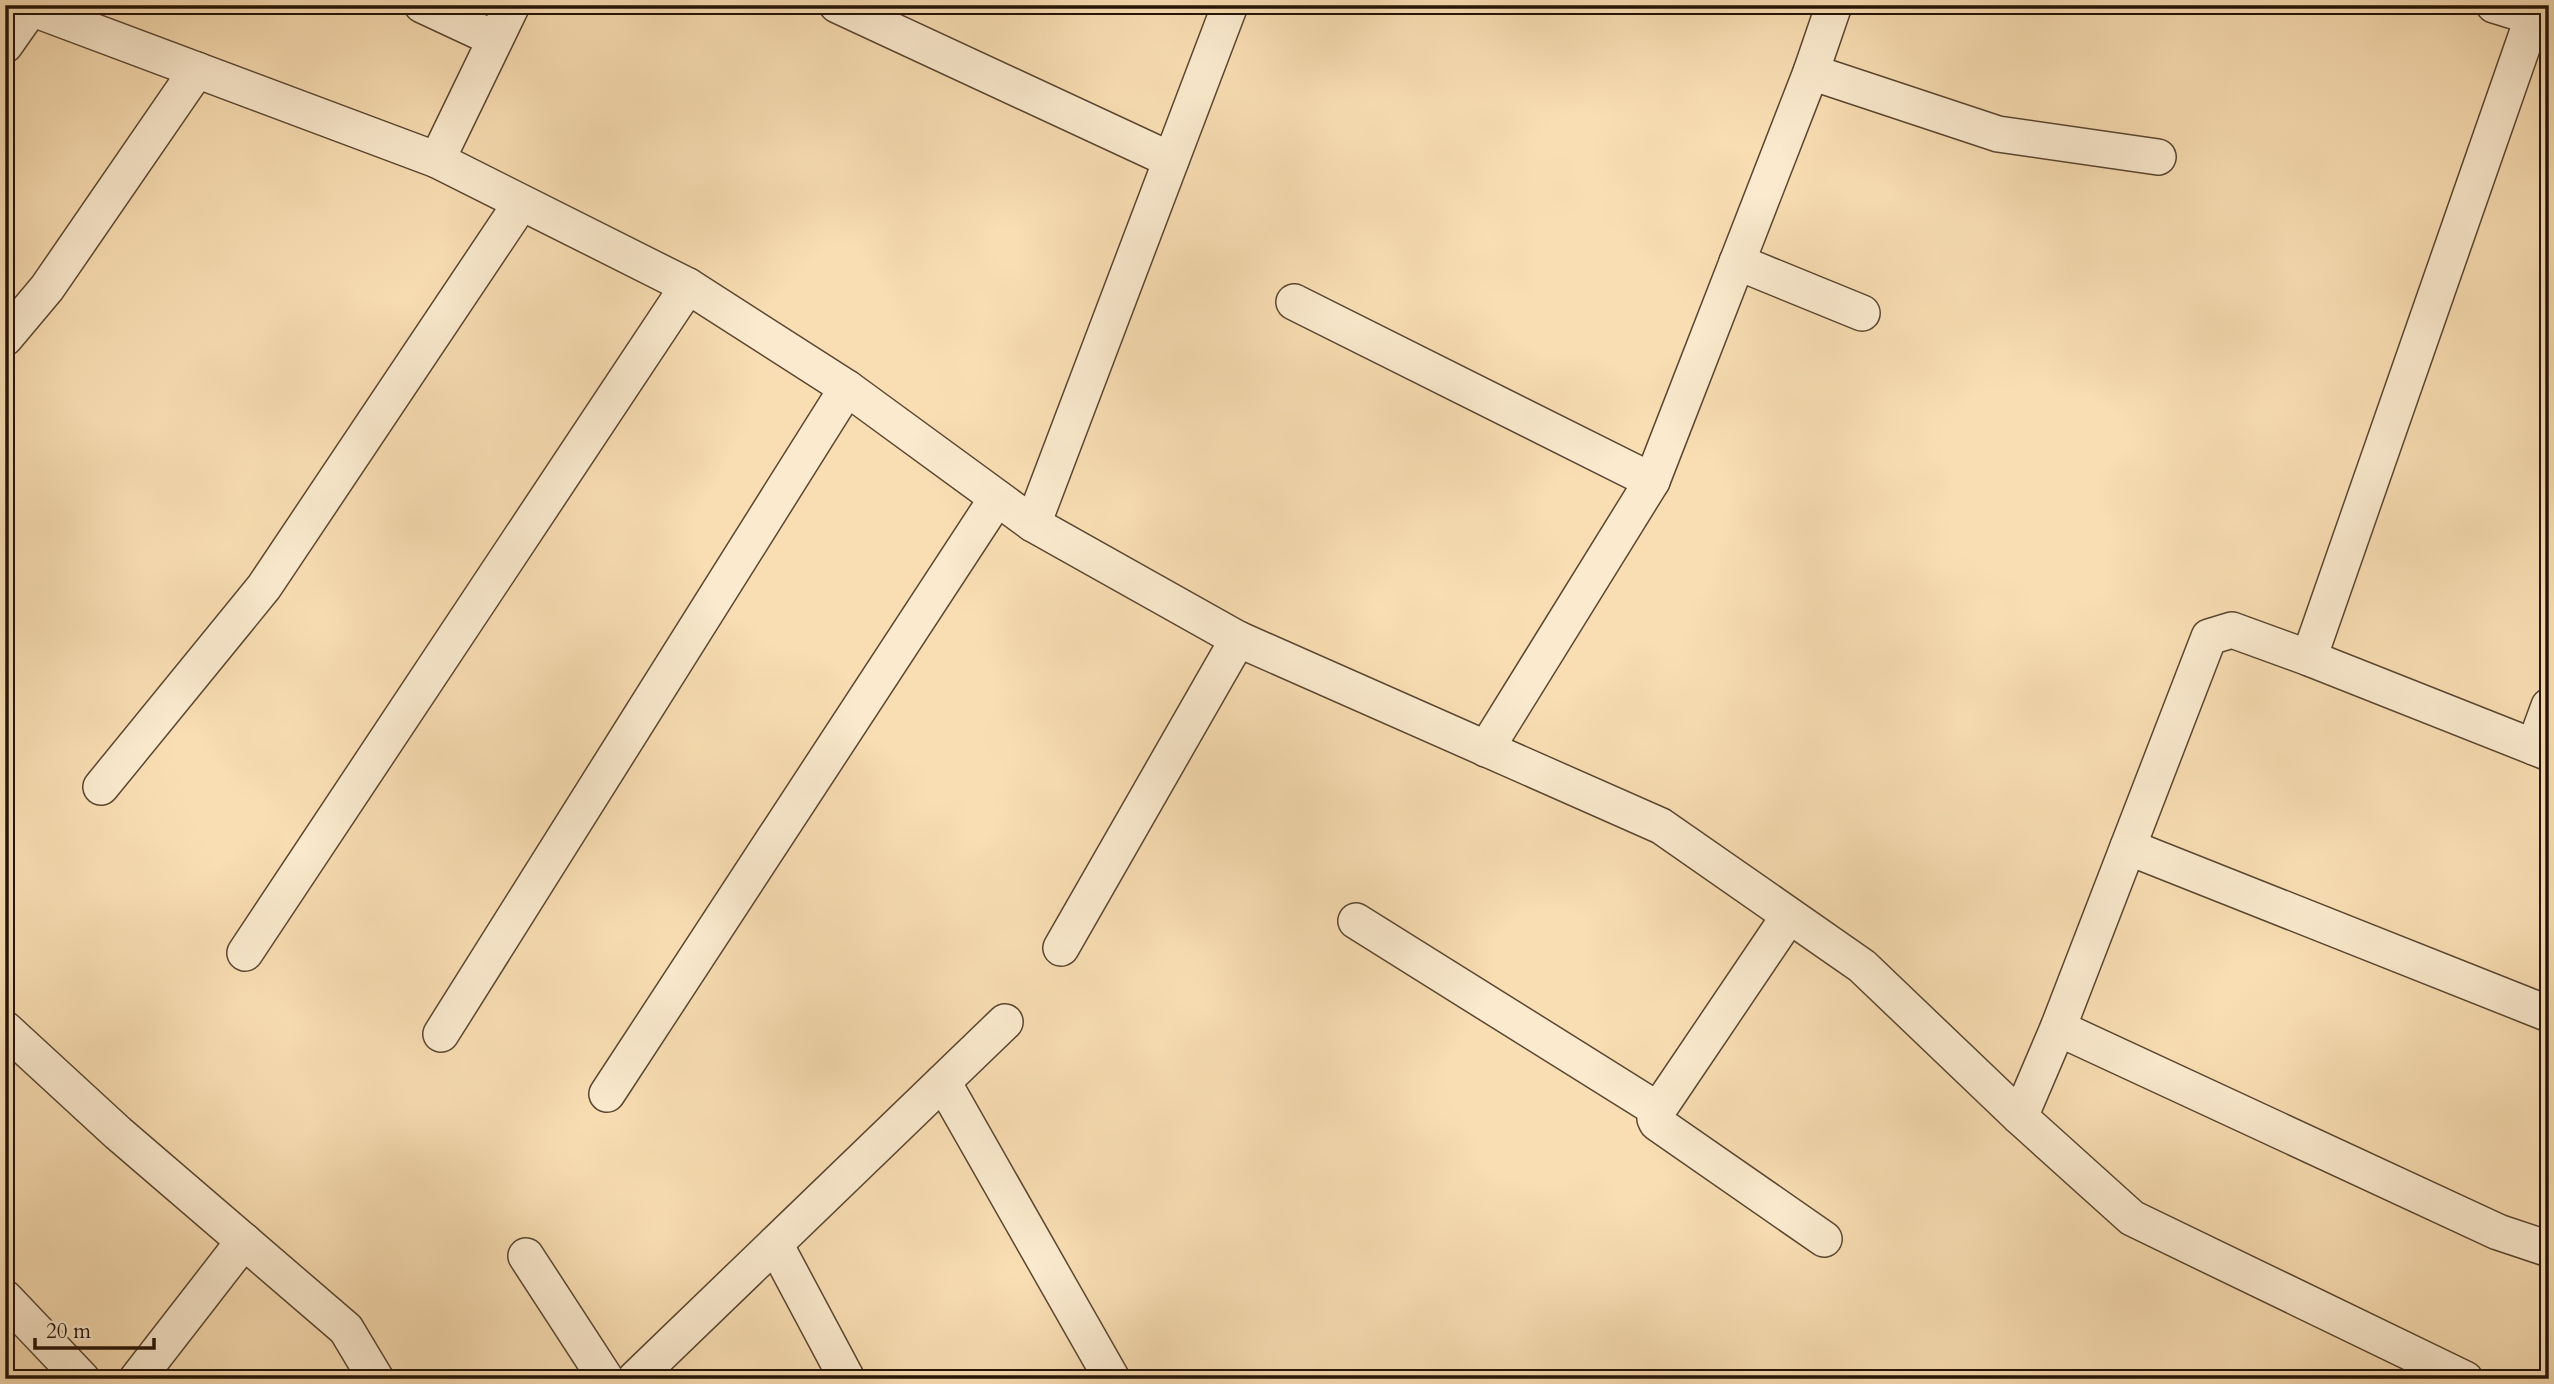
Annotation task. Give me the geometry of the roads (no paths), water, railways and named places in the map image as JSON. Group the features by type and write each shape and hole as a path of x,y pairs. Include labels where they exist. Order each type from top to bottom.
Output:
{"street":[{"path":"422,5 495,39"},
{"path":"437,160 512,5"},
{"path":"837,5 1171,160"},
{"path":"1033,524 1230,5"},
{"path":"1486,749 1652,481 1811,72 1834,5"},
{"path":"2309,657 2535,11 2494,5"},
{"path":"5,45 27,7 437,160 688,286 847,388 1033,524 1238,639 1661,826 1862,966 2020,1117 2132,1218 2409,1366 2465,1379"},
{"path":"5,338 47,288 197,70"},
{"path":"1811,72 1998,134 2158,157"},
{"path":"101,787 264,587 521,202"},
{"path":"1737,262 1862,313"},
{"path":"245,953 688,286"},
{"path":"1294,302 1652,481"},
{"path":"441,1034 847,388"},
{"path":"607,1094 997,498"},
{"path":"2020,1117 2058,1028 2209,637 2232,630 2309,657 2541,750 2549,706"},
{"path":"1061,948 1238,639"},
{"path":"2127,847 2549,1014"},
{"path":"1789,916 1658,1110 1655,1119 1657,1123 1824,1239"},
{"path":"1356,920 1658,1110"},
{"path":"635,1379 1006,1021"},
{"path":"2058,1028 2498,1232 2549,1249"},
{"path":"10,1042 346,1329 376,1379"},
{"path":"943,1082 1112,1379"},
{"path":"137,1379 244,1241"},
{"path":"775,1244 847,1379"},
{"path":"526,1256 606,1379"},
{"path":"5,1298 82,1379"}]}
